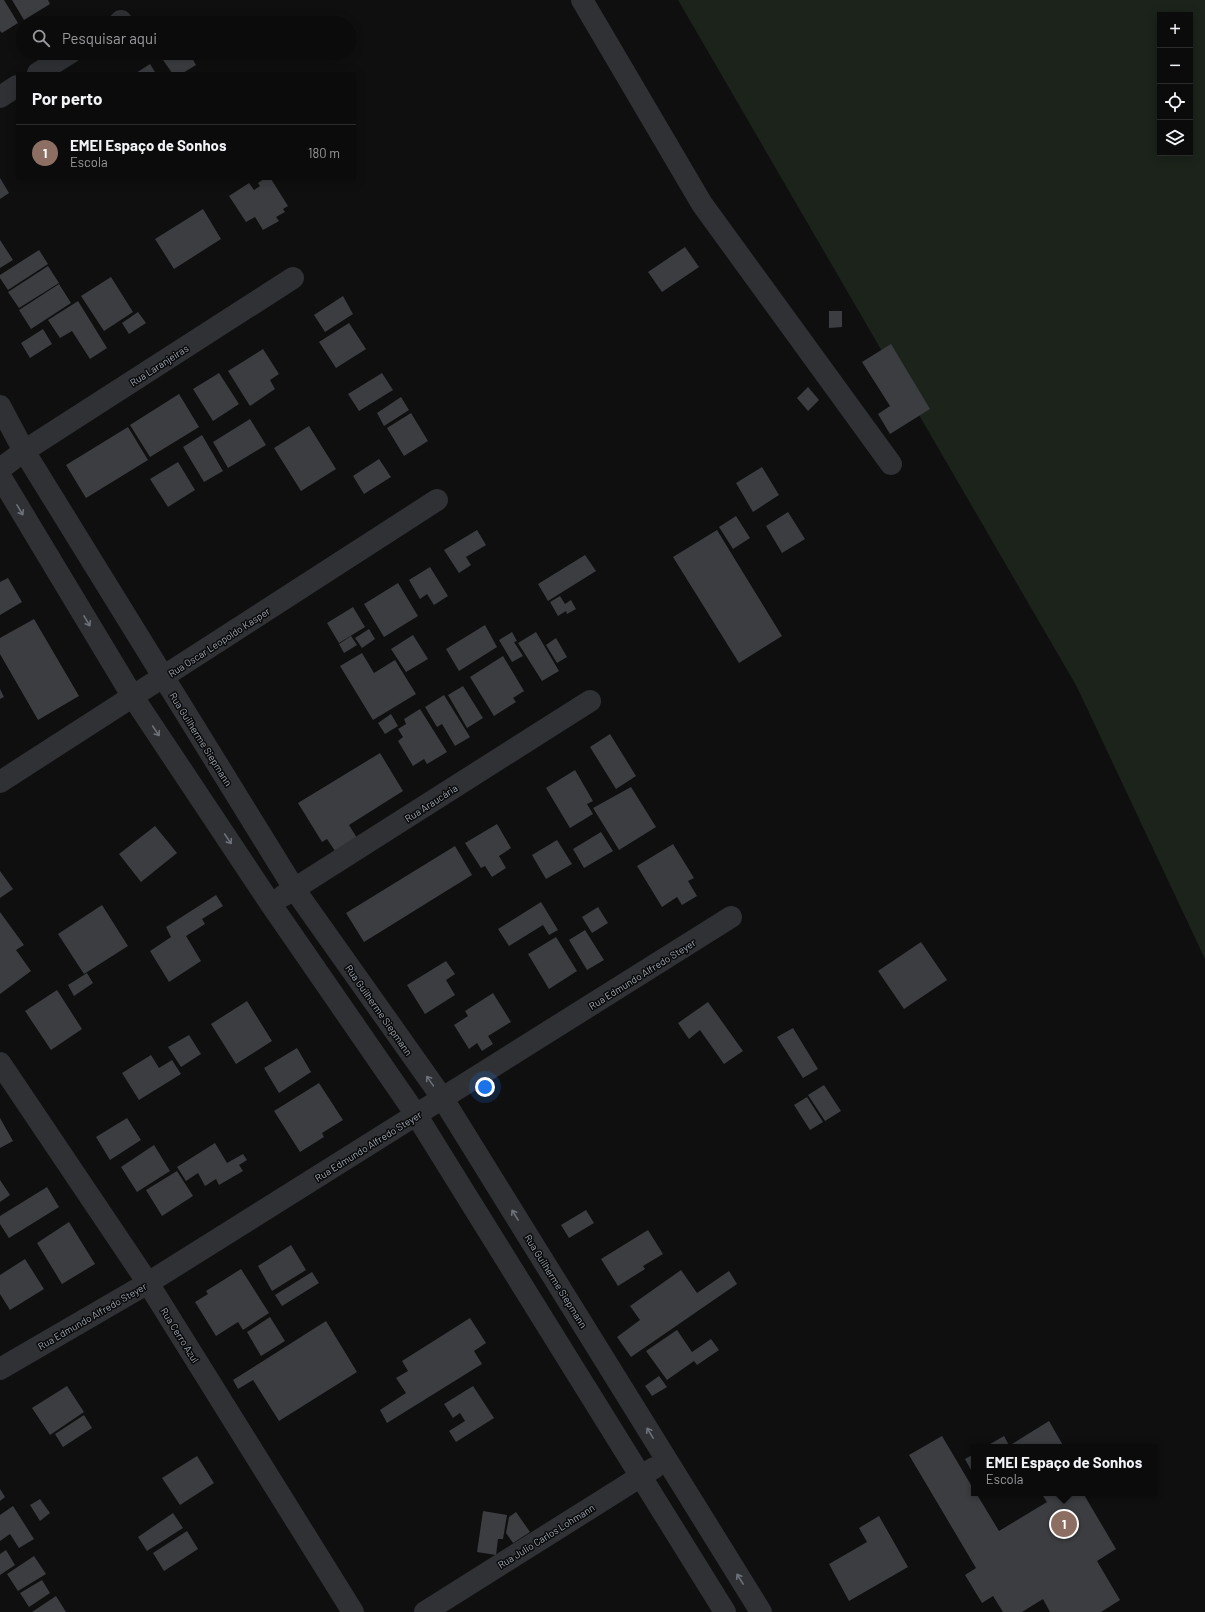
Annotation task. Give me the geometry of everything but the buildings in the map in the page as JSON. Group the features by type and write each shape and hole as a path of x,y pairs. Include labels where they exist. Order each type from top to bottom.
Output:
{"street":[{"path":"582,0 702,204 891,464"},
{"path":"40,72 59,60"},
{"path":"0,97 16,87"},
{"name":"Rua Laranjeiras","path":"0,469 24,451 293,278"},
{"name":"Rua Guilherme Siepmann","path":"0,406 24,451 294,890 443,1099 761,1612"},
{"path":"0,476 133,697 270,903 417,1116 642,1476 725,1612"},
{"name":"Rua Oscar Leopoldo Kasper","path":"0,782 437,500"},
{"name":"Rua Araucária","path":"270,903 294,890 590,701"},
{"name":"Rua Edmundo Alfredo Steyer","path":"0,1369 148,1283 417,1116 731,917"},
{"name":"Rua Cerro Azul","path":"0,1063 148,1283 353,1612"},
{"name":"Rua Julio Carlos Lohmann","path":"425,1612 667,1460"}],"shaded area":[{"path":"678,0 1205,0 1205,959 1077,687"}],"place":[{"name":"EMEI Espaço de Sonhos","path":"1064,1524"}]}
